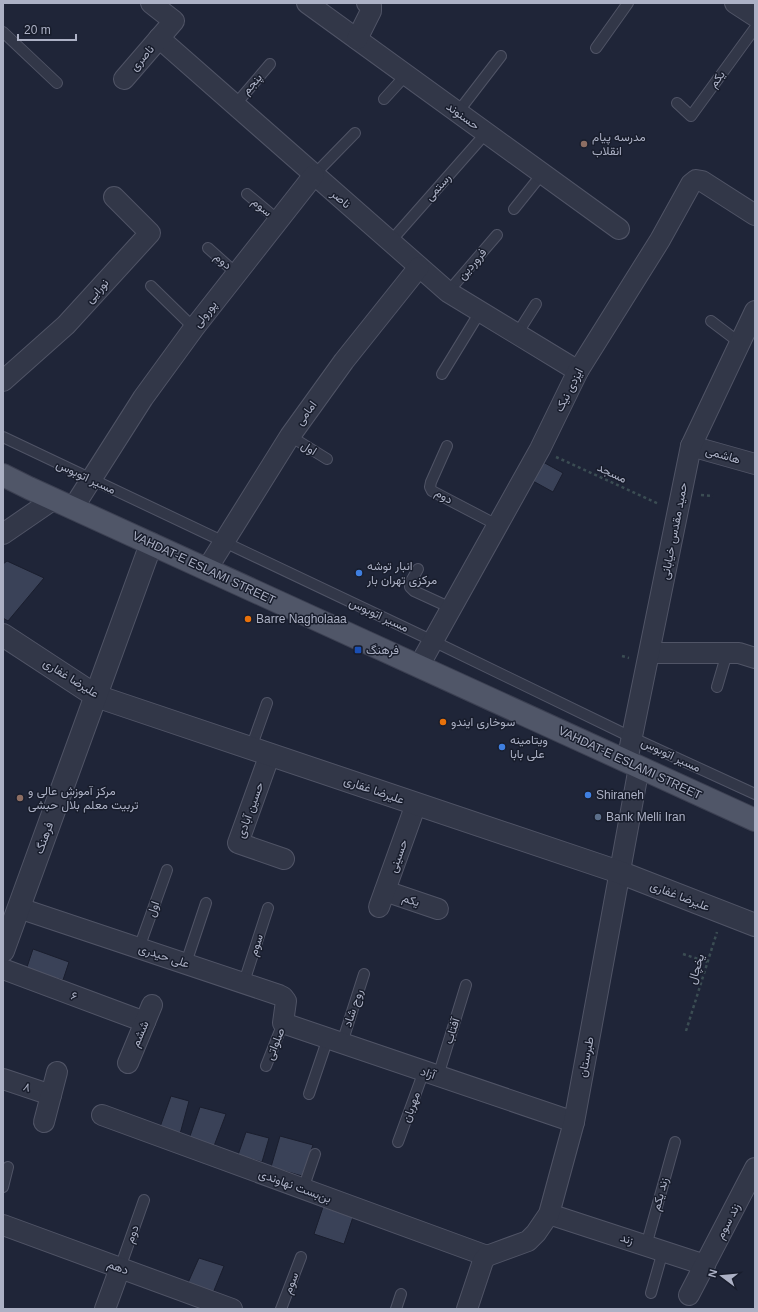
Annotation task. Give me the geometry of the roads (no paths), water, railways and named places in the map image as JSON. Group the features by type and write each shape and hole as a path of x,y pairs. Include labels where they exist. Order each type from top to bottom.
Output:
{"main road":[{"name":"VAHDAT-E ESLAMI STREET","path":"3,475 63,504 755,820"}],"street":[{"path":"151,3 174,21 159,38"},
{"name":"حسنوند","path":"306,3 619,229"},
{"path":"357,39 371,11 370,6 367,3"},
{"path":"736,3 755,16"},
{"name":"ناصری","path":"124,79 159,38"},
{"name":"ناصر","path":"159,38 448,292 578,371"},
{"name":"پورولی","path":"63,504 92,479 143,398 194,328 238,274 259,244 314,175"},
{"name":"ایزدی نیک","path":"419,666 540,449 578,371 660,240 691,184 696,180 702,181 755,215"},
{"name":"نورایی","path":"3,381 66,325 150,233 114,197"},
{"name":"امامی","path":"207,569 290,436 344,361 419,267"},
{"name":"حمید مقدس خیابانی","path":"633,764 633,738 691,446 755,311"},
{"name":"هاشمی","path":"691,446 755,464"},
{"path":"3,534 63,504"},
{"name":"فرهنگ","path":"3,952 11,920 96,696 151,544"},
{"name":"علیرضا غفاری","path":"3,635 96,696 619,872 755,925"},
{"path":"650,653 739,653 755,658"},
{"name":"حسین آبادی","path":"260,751 238,844 284,859"},
{"name":"طبرستان","path":"487,1256 528,1241 536,1233 549,1214 574,1122 619,872 633,764"},
{"name":"حسینی","path":"382,899 416,804"},
{"name":"یکم","path":"382,899 438,909"},
{"name":"علی حیدری","path":"11,920 139,948 279,994 284,997 286,1001 283,1022"},
{"name":"۶","path":"3,969 148,1014"},
{"name":"ششم","path":"128,1063 148,1014"},
{"name":"آزاد","path":"283,1022 574,1122"},
{"path":"44,1122 57,1072"},
{"name":"۸","path":"3,1079 51,1095"},
{"name":"بن‌بست نهاوندی","path":"102,1115 487,1256"},
{"name":"زند سوم","path":"690,1295 755,1168"},
{"name":"زند","path":"549,1214 705,1265"},
{"name":"دهم","path":"3,1225 232,1309"},
{"path":"467,1309 483,1261 487,1256"},
{"path":"105,1309 120,1268"}],"lane":[{"path":"596,48 628,3"},
{"name":"یکم","path":"677,103 691,116 755,28"},
{"path":"3,32 57,83"},
{"path":"458,112 501,56"},
{"name":"پنجم","path":"235,105 270,64"},
{"path":"384,99 406,75"},
{"name":"پورولی","path":"314,175 355,133"},
{"name":"رستمی","path":"390,242 486,133"},
{"path":"514,209 542,174"},
{"name":"سوم","path":"247,194 278,220"},
{"name":"فروردین","path":"448,292 497,235"},
{"name":"دوم","path":"208,248 238,274"},
{"path":"151,286 194,328"},
{"path":"517,334 536,304"},
{"path":"442,374 480,312"},
{"path":"712,321 740,343"},
{"name":"اول","path":"290,436 327,459"},
{"name":"مسیر اتوبوس","path":"3,437 433,641 633,738 755,794"},
{"name":"دوم","path":"447,446 431,482 430,487 432,491 497,525"},
{"path":"418,569 410,584 410,587 414,591 451,608"},
{"path":"717,687 727,653"},
{"path":"260,751 267,703"},
{"name":"اول","path":"139,948 166,870"},
{"path":"186,963 206,903"},
{"name":"سوم","path":"244,982 268,908"},
{"name":"روح شاد","path":"335,1040 364,974"},
{"name":"آفتاب","path":"431,1074 466,986"},
{"name":"صلواتی","path":"266,1066 283,1022"},
{"path":"309,1094 335,1040"},
{"name":"مهربان","path":"398,1142 431,1074"},
{"name":"زند یکم","path":"650,1293 655,1249 674,1142"},
{"path":"303,1189 315,1154"},
{"path":"3,1187 8,1167"},
{"name":"دوم","path":"120,1268 144,1200"},
{"name":"سوم","path":"281,1309 301,1257"},
{"path":"396,1309 401,1294"}],"place":[{"name":"مدرسه پیام انقلاب","path":"584,144"},
{"name":"انبار توشه مرکزی تهران بار","path":"359,573"},
{"name":"Barre Nagholaaa","path":"248,619"},
{"name":"فرهنگ","path":"358,650"},
{"name":"سوخاری ایندو","path":"443,722"},
{"name":"ویتامینه علی بابا","path":"502,747"},
{"name":"Shiraneh","path":"588,795"},
{"name":"مرکز آموزش عالی و تربیت معلم بلال حبشی","path":"20,798"},
{"name":"Bank Melli Iran","path":"598,817"}]}
